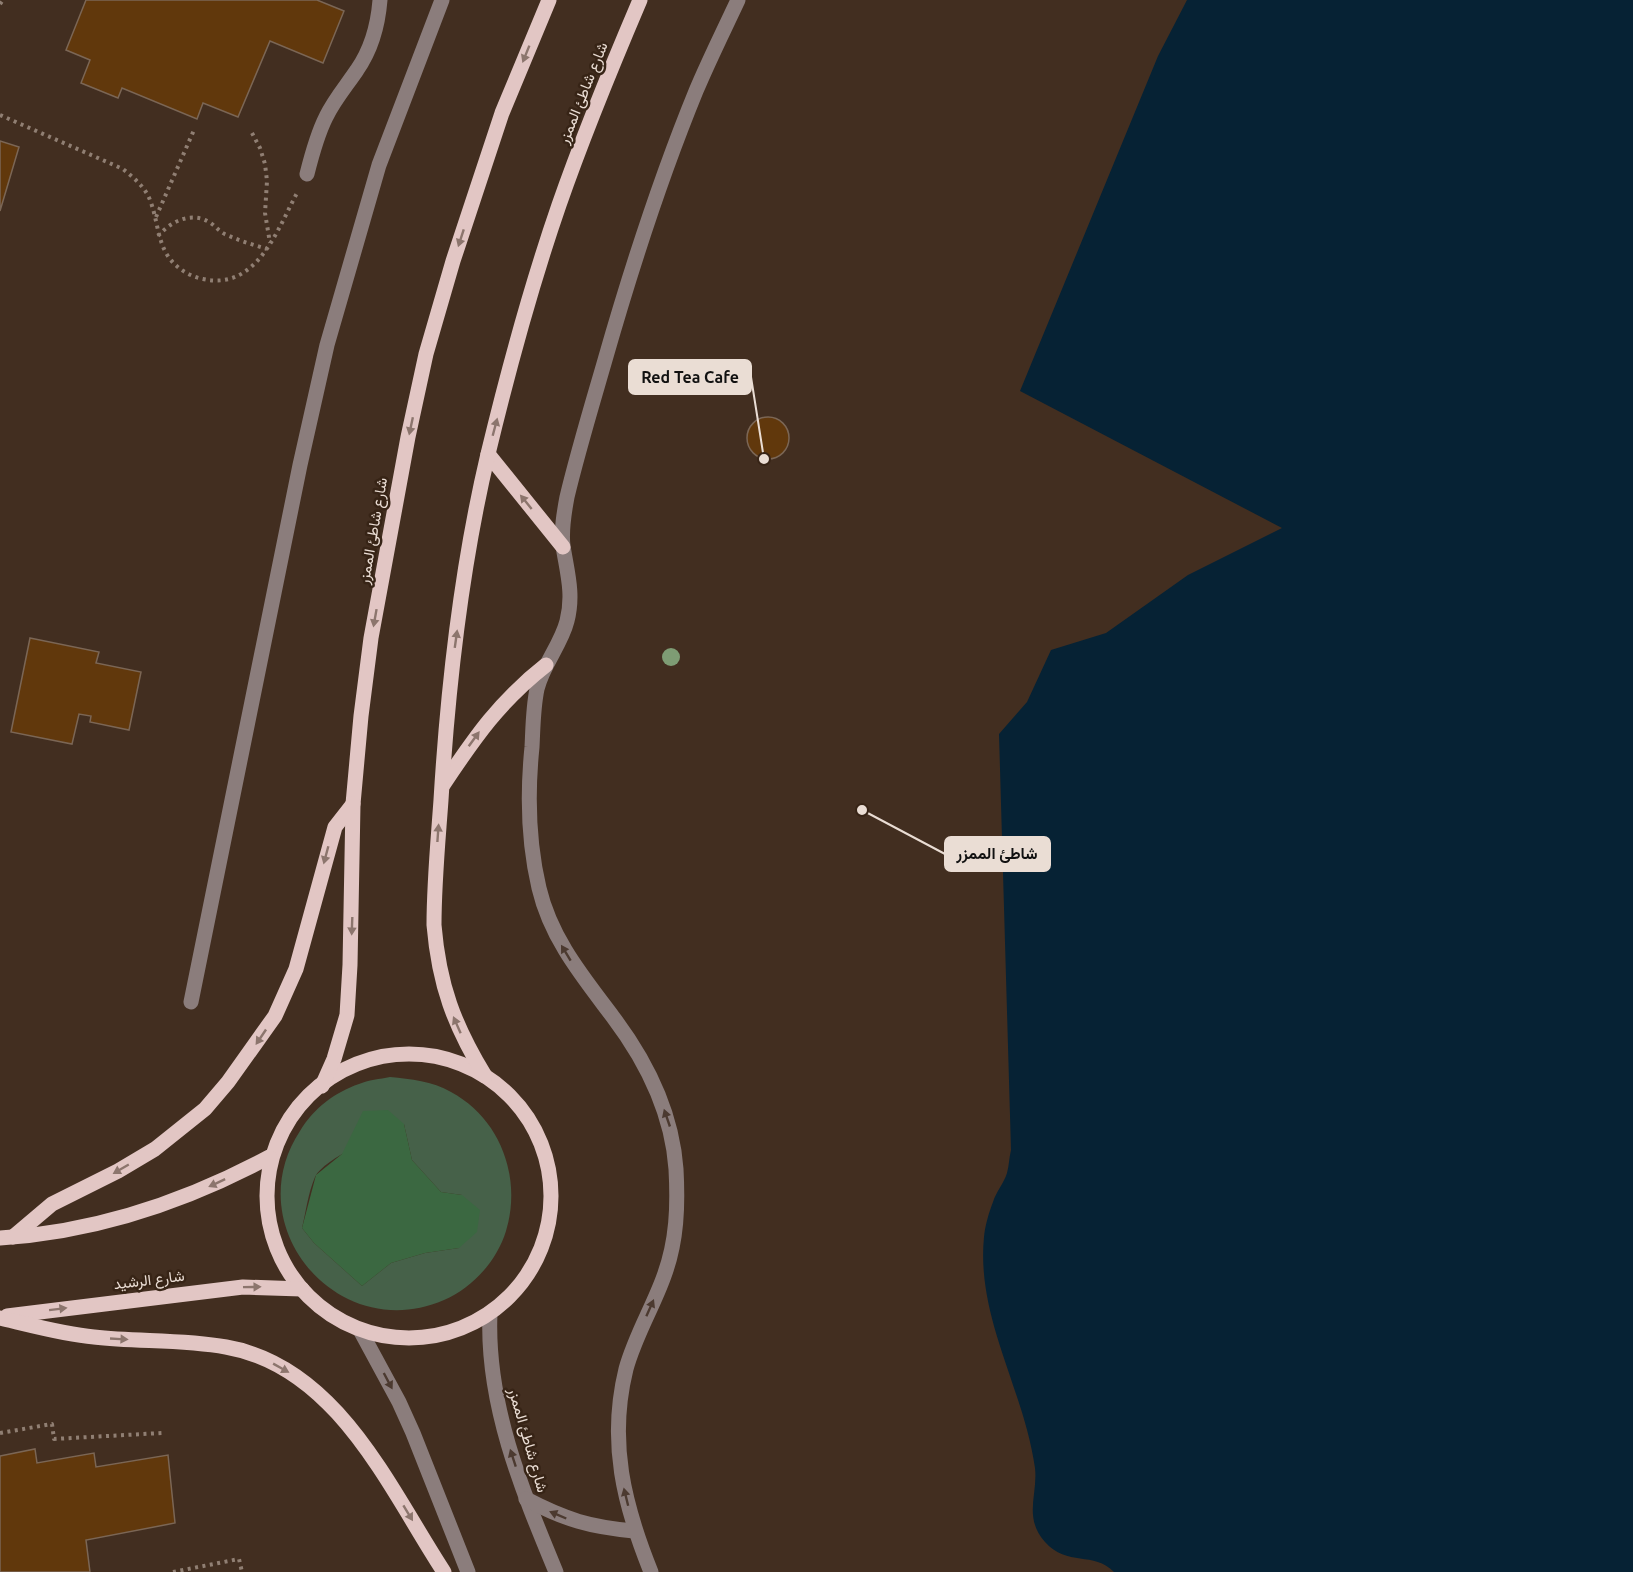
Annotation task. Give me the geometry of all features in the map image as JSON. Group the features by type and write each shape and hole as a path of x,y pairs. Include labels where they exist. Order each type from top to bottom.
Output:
{"main road":[{"name":"شارع شاطئ الممزر","path":"322,1086 334,1059 347,1015 351,942 353,804 358,737 371,639 408,437 426,354 453,261 502,113 549,0"},
{"name":"شارع شاطئ الممزر","path":"485,1076 452,1014 436,951 434,898 451,673 467,562 488,454 524,320 559,207 602,89 640,0"},
{"path":"488,454 563,547"},
{"path":"442,788 469,746 497,710 522,684 546,665"},
{"path":"7,1237 52,1204 118,1171 155,1149 205,1109 228,1082 275,1016 296,969 335,827 353,804"},
{"path":"402,1054 431,1055 459,1063 485,1076 512,1098 532,1127 546,1159 551,1194 548,1228 536,1261 516,1290 490,1313 460,1329 427,1337 393,1338 360,1330 329,1313 302,1289 285,1266 273,1241 266,1213 265,1185 269,1157 292,1119 322,1086 346,1070 373,1059 402,1054"},
{"path":"7,1237 83,1227 125,1217 191,1194 269,1157"},
{"name":"شارع الرشيد","path":"0,1317 243,1287 302,1289"},
{"path":"0,1317 93,1337 227,1347 260,1358 285,1370 324,1400 360,1440 394,1490 444,1572"}],"street":[{"path":"307,174 314,144 326,116 359,68 371,44 379,18 380,0"},
{"path":"191,1002 300,465 327,345 379,165 442,0"},
{"path":"651,1572 634,1531 623,1488 618,1451 619,1409 627,1368 663,1278 676,1227 678,1198 671,1130 660,1097 647,1070 615,1020 574,966 555,934 541,898 532,857 528,797 538,687 567,620 571,596 569,571 563,547 562,524 567,499 626,286 672,152 697,88 738,0"},
{"name":"شارع شاطئ الممزر","path":"490,1313 489,1353 495,1394 526,1499 556,1572"},
{"path":"360,1330 399,1401 468,1572"},
{"path":"526,1499 555,1515 577,1522 600,1528 634,1531"}],"path":[{"path":"0,4 3,0"},
{"path":"0,115 123,169 139,182 150,199 158,236 168,256 178,268 192,276 206,280 235,277 248,271 259,261 307,174"},
{"path":"155,218 194,130"},
{"path":"252,133 265,164 267,181 265,213 270,243"},
{"path":"158,236 168,225 181,218 196,218 210,222 225,235 267,249"},
{"path":"0,1433 52,1424 54,1439 162,1433"},
{"path":"172,1572 240,1559 242,1572"}],"green space":[{"path":"390,1077 436,1085 451,1092 483,1118 495,1134 503,1152 509,1171 511,1191 510,1211 502,1242 490,1263 474,1281 444,1300 405,1310 368,1306 336,1292 309,1269 290,1239 281,1204 284,1168 300,1131 311,1116 325,1102 350,1087","holes":["404,1124 412,1160 441,1192 462,1195 459,1248 425,1253 391,1263 362,1286 314,1243 302,1228 315,1177 342,1154"]},
{"path":"388,1110 404,1124 412,1160 441,1192 462,1195 480,1210 477,1232 459,1248 425,1253 391,1263 362,1286 314,1243 302,1228 316,1175 342,1154 363,1111"}],"water":[{"path":"1187,0 1633,0 1633,1572 1114,1572 1098,1562 1071,1557 1053,1550 1038,1533 1035,1524 1033,1506 1035,1468 1021,1410 994,1325 983,1267 986,1224 994,1198 1007,1173 1011,1150 999,734 1027,702 1051,650 1106,633 1188,575 1282,528 1020,391 1158,56"}],"building":[{"path":"86,0 317,0 344,11 323,63 270,41 238,117 203,103 197,119 122,88 118,98 81,83 90,60 66,50"},
{"path":"0,141 19,147 0,211"},
{"path":"768,417 783,423 789,438 783,453 768,459 753,453 747,438 753,423"},
{"path":"30,638 99,652 96,663 141,672 129,730 90,722 91,716 79,714 72,744 11,732"},
{"path":"35,1449 37,1463 94,1453 96,1467 168,1455 175,1523 86,1540 90,1572 0,1572 0,1456"}],"place":[{"name":"Red Tea Cafe","path":"764,459"},
{"name":"شاطئ الممزر","path":"862,810"}]}
